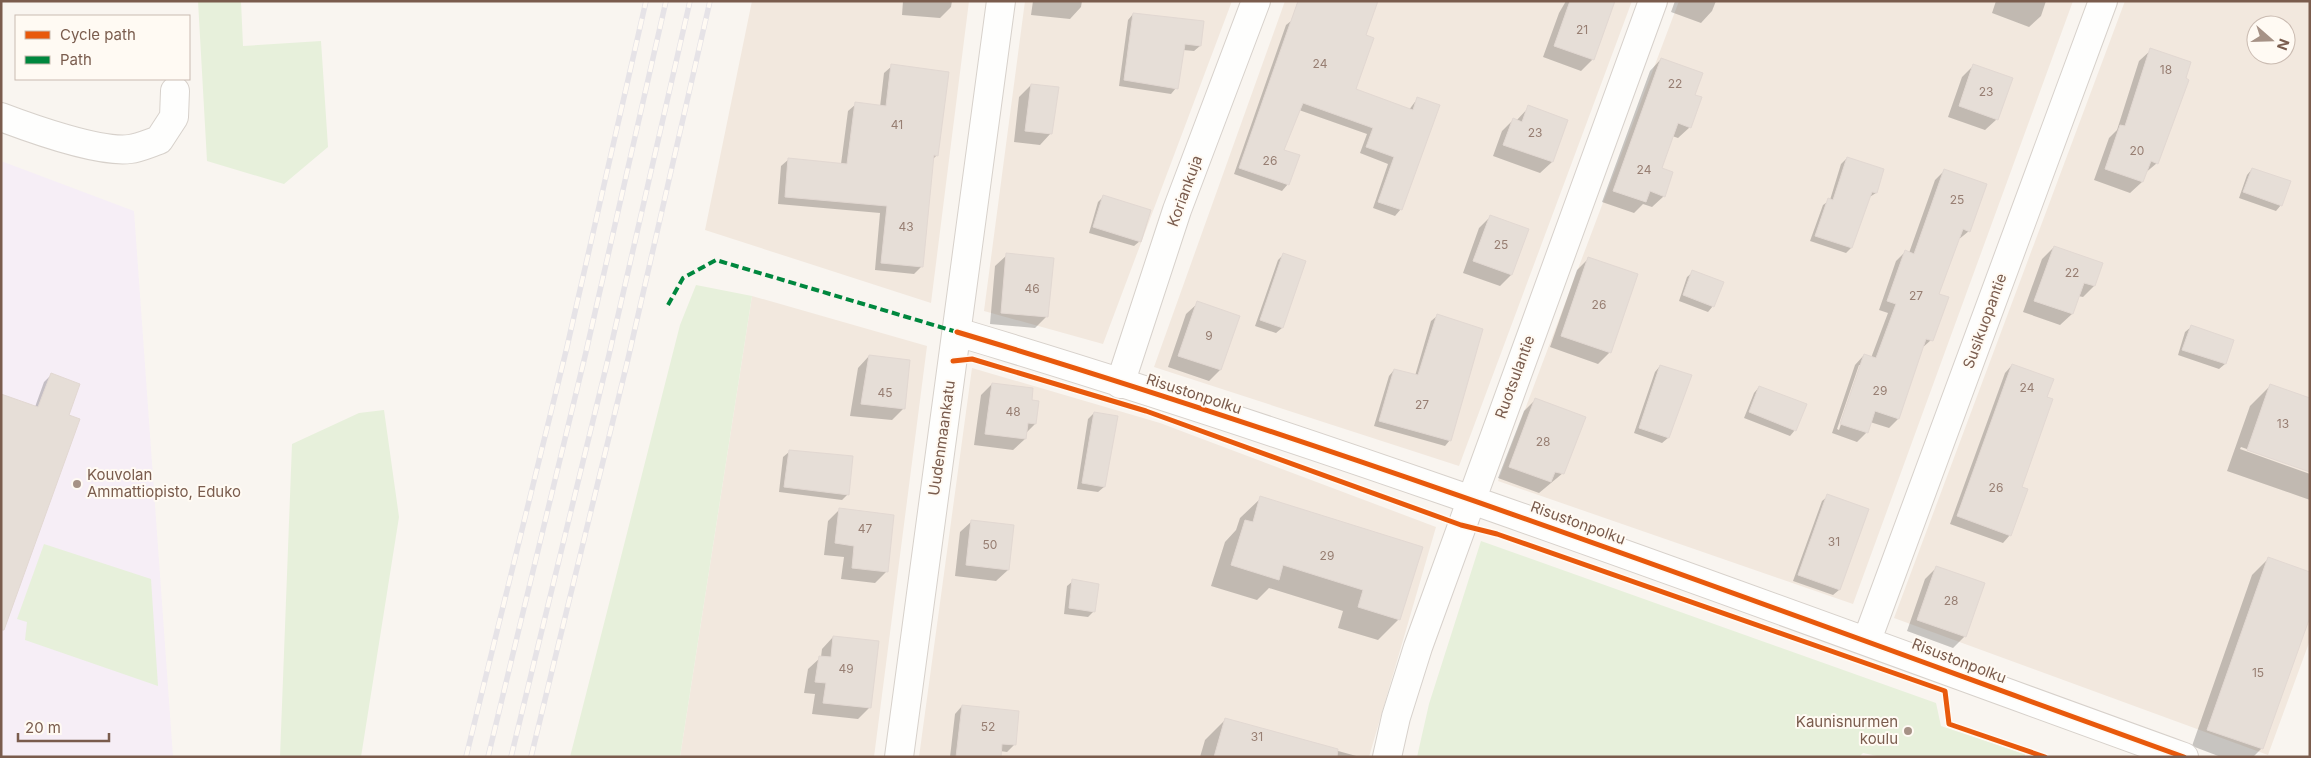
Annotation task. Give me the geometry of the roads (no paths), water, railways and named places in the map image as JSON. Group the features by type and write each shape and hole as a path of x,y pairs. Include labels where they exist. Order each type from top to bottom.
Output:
{"street":[{"name":"Uudenmaankatu","path":"900,757 1001,1"},
{"name":"Koriankuja","path":"1120,384 1177,210 1256,1"},
{"name":"Ruotsulantie","path":"1387,757 1396,717 1418,647 1470,499 1653,1"},
{"name":"Susikuopantie","path":"1867,640 2103,1"},
{"path":"1,118 30,128 94,145 129,149 160,140 174,117 175,91"},
{"name":"Risustonpolku","path":"956,332 1470,499 1867,640 1956,675 2184,757"}],"railway":[{"path":"466,757 567,347 646,1"},
{"path":"488,757 586,352 666,1"},
{"path":"511,757 609,355 690,1"},
{"path":"531,757 628,359 710,1"}],"place":[{"name":"Kouvolan Ammattiopisto, Eduko","path":"77,484"},
{"name":"Kaunisnurmen koulu","path":"1908,731"}]}
